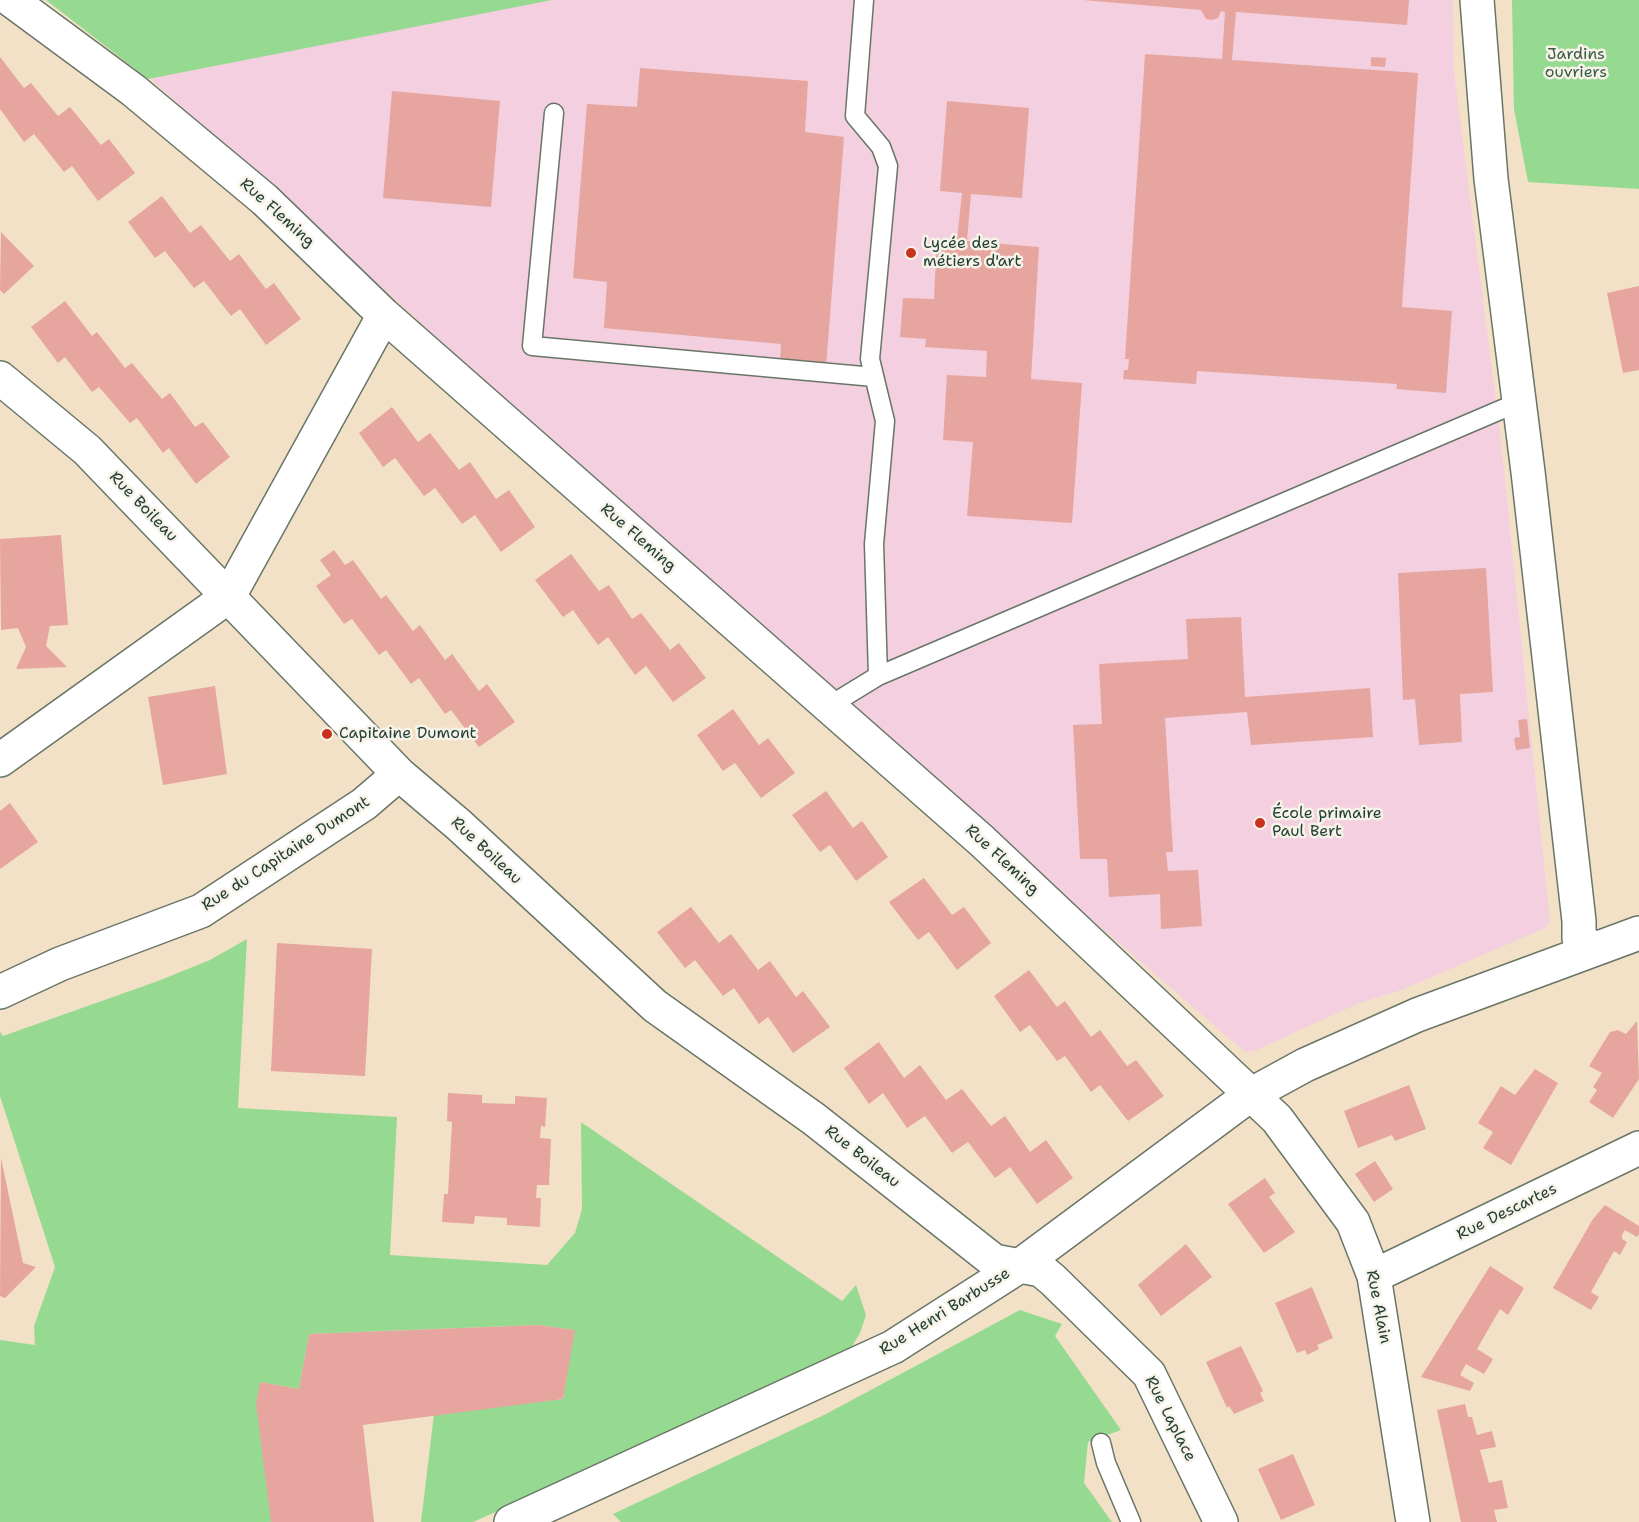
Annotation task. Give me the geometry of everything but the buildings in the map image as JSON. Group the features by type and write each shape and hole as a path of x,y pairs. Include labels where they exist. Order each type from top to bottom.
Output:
{"street":[{"name":"Rue Fleming","path":"11,0 133,90 293,226 384,315 982,841 1235,1077 1250,1095"},
{"path":"1477,0 1491,179 1520,402 1579,921 1579,938 1593,949"},
{"path":"0,760 229,596 384,315"},
{"name":"Rue Boileau","path":"0,378 87,450 399,774 459,825 655,1006 814,1119 994,1262 1018,1267"},
{"name":"Rue du Capitaine Dumont","path":"0,992 60,964 201,911 364,804 399,774"},
{"name":"Rue Henri Barbusse","path":"511,1522 893,1347 1018,1267 1250,1095 1337,1049 1417,1015 1639,933"},
{"name":"Rue Alain","path":"1250,1095 1277,1119 1353,1222 1374,1276 1413,1522"},
{"name":"Rue Descartes","path":"1374,1276 1639,1148"},
{"name":"Rue Laplace","path":"1018,1267 1041,1270 1149,1374 1221,1522"}],"lane":[{"path":"864,0 855,116 881,147 888,166 870,359 885,421 874,544 878,676"},
{"path":"554,113 532,346 874,377"},
{"path":"829,706 878,676 1520,402"},
{"path":"1101,1443 1106,1463 1131,1522"}],"shaded area":[{"name":"Lycée des métiers d'art","path":"534,0 1453,0 1454,73 1500,432 1550,923 1543,929 1404,989 1357,1004 1254,1051 1245,1052 866,724 145,74"}],"green space":[{"path":"46,0 552,0 148,79"},
{"name":"Jardins ouvriers","path":"1512,0 1639,0 1639,189 1528,182 1514,109"},
{"path":"247,939 238,1108 397,1117 390,1255 547,1265 575,1233 582,1209 581,1122 842,1301 856,1285 866,1315 860,1333 851,1348 807,1374 473,1522 421,1522 434,1414 563,1399 574,1330 538,1325 309,1334 299,1389 260,1382 271,1522 0,1522 0,1340 35,1345 34,1326 55,1267 0,1096 0,1032 3,1036 158,981 210,960"},
{"path":"1020,1310 1062,1324 1055,1336 1121,1430 1088,1442 1084,1483 1112,1522 621,1522 613,1514 826,1414"}],"place":[{"name":"Lycée des métiers d'art","path":"911,253"},
{"name":"Capitaine Dumont","path":"327,734"},
{"name":"École primaire Paul Bert","path":"1260,823"}]}
